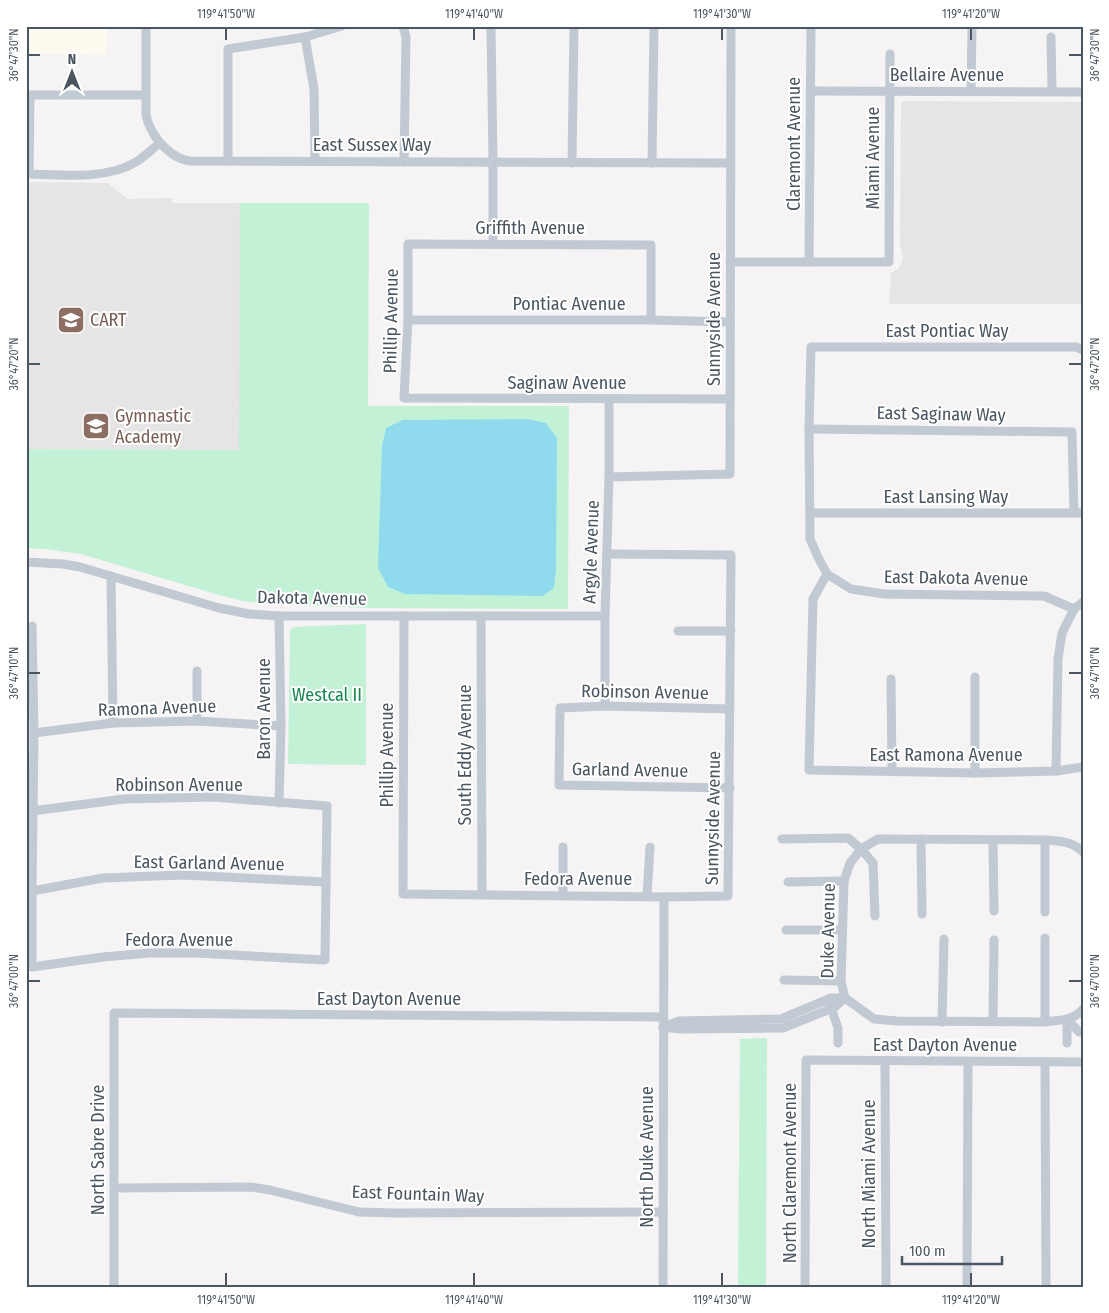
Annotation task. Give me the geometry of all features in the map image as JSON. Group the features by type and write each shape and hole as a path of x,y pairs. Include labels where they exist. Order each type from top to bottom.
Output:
{"street":[{"path":"145,95 30,95 30,174 100,175 113,172 135,163 160,143 153,134 146,115 146,26"},
{"path":"228,161 228,49 305,37 342,26"},
{"path":"403,26 406,36 404,162"},
{"path":"491,26 494,244"},
{"path":"572,163 574,26"},
{"path":"652,163 654,26"},
{"name":"Sunnyside Avenue","path":"609,477 730,474 731,26"},
{"name":"Claremont Avenue","path":"809,262 810,26"},
{"path":"972,26 972,91"},
{"path":"305,37 314,89 316,161"},
{"path":"1051,37 1052,92"},
{"name":"Miami Avenue","path":"809,262 889,262 890,54"},
{"name":"Bellaire Avenue","path":"810,91 1083,92"},
{"name":"East Sussex Way","path":"160,143 177,158 184,160 730,163"},
{"name":"Griffith Avenue","path":"408,244 651,245 651,320"},
{"name":"Phillip Avenue","path":"404,398 408,320 408,244"},
{"path":"730,262 809,262"},
{"name":"Pontiac Avenue","path":"408,320 651,320 730,322"},
{"name":"East Pontiac Way","path":"809,429 811,347 1076,347 1083,350"},
{"name":"Saginaw Avenue","path":"404,398 730,399"},
{"name":"Argyle Avenue","path":"606,706 605,616 609,400"},
{"path":"809,429 810,539 827,574"},
{"name":"East Saginaw Way","path":"809,429 1072,432 1078,513"},
{"name":"East Lansing Way","path":"810,513 1078,513"},
{"name":"Sunnyside Avenue","path":"607,554 731,555 728,896 664,897"},
{"name":"Dakota Avenue","path":"26,562 80,567 219,608 249,614 279,616 605,616"},
{"name":"East Dakota Avenue","path":"827,574 851,589 884,594 1044,596 1074,609"},
{"name":"East Ramona Avenue","path":"827,574 813,599 809,770 975,773 1056,771 1083,766"},
{"path":"111,576 113,723"},
{"path":"1056,771 1058,659 1062,633 1074,609 1083,602"},
{"name":"Baron Avenue","path":"279,616 281,726 279,803"},
{"name":"Phillip Avenue","path":"403,894 404,616"},
{"name":"South Eddy Avenue","path":"481,616 482,894"},
{"path":"32,626 34,733 32,891"},
{"path":"678,631 730,631"},
{"path":"197,671 197,721"},
{"path":"975,677 975,773"},
{"path":"891,679 892,772"},
{"name":"Robinson Avenue","path":"559,785 560,708 606,706 730,709"},
{"name":"Ramona Avenue","path":"34,733 113,723 197,721 281,726"},
{"name":"Garland Avenue","path":"559,785 730,788"},
{"name":"Robinson Avenue","path":"32,811 124,799 213,798 327,806 326,882"},
{"path":"782,839 848,838 873,863 875,916"},
{"path":"861,849 878,839 921,839 1065,841 1082,850"},
{"path":"921,839 922,914"},
{"path":"993,840 994,911"},
{"path":"1045,840 1046,912"},
{"path":"563,847 563,896"},
{"path":"647,896 650,847"},
{"name":"Duke Avenue","path":"861,849 850,863 844,881 841,981 845,998 874,1019 942,1022 1045,1022 1067,1019 1083,1009"},
{"name":"East Garland Avenue","path":"32,891 103,878 183,875 326,882"},
{"path":"788,882 844,881"},
{"name":"Fedora Avenue","path":"32,891 32,967 150,952 325,960 326,882"},
{"name":"Fedora Avenue","path":"403,894 664,897"},
{"path":"663,1017 664,897"},
{"path":"786,930 842,930"},
{"path":"1045,938 1045,1022"},
{"path":"942,1022 944,939"},
{"path":"993,1021 994,940"},
{"path":"784,980 841,981"},
{"path":"838,1043 838,1028 830,1004 831,998 845,998"},
{"path":"663,1027 680,1029 783,1028 830,1004"},
{"name":"East Dayton Avenue","path":"114,1013 663,1017"},
{"name":"North Sabre Drive","path":"114,1013 114,1287"},
{"name":"North Duke Avenue","path":"663,1017 663,1287"},
{"path":"1067,1019 1079,1032 1083,1032"},
{"path":"1067,1019 1067,1043"},
{"name":"East Dayton Avenue","path":"806,1060 1083,1062"},
{"name":"North Claremont Avenue","path":"806,1060 806,1287"},
{"name":"North Miami Avenue","path":"885,1061 886,1287"},
{"path":"966,1287 968,1062"},
{"path":"1045,1062 1046,1287"},
{"name":"East Fountain Way","path":"115,1188 250,1188 270,1190 359,1212 394,1214 663,1212"}],"shaded area":[{"path":"26,26 107,26 107,55 26,54"},
{"path":"903,101 1083,102 1083,304 889,304 891,273 899,268 903,259 900,244 901,103"},
{"path":"26,182 108,183 127,199 173,198 172,203 240,203 240,450 26,449"}],"green space":[{"path":"240,203 369,203 368,406 569,406 568,609 367,608 267,604 219,595 81,554 26,548 26,449 239,450"},
{"name":"Westcal II","path":"366,624 366,765 288,764 290,630 293,627"},
{"path":"767,1038 766,1287 738,1287 740,1039"}],"water":[{"path":"528,419 546,423 557,438 556,570 554,588 543,596 405,594 388,587 378,568 382,446 386,428 403,420"}],"place":[{"name":"CART","path":"71,320"},
{"name":"Gymnastic Academy","path":"96,426"}]}
